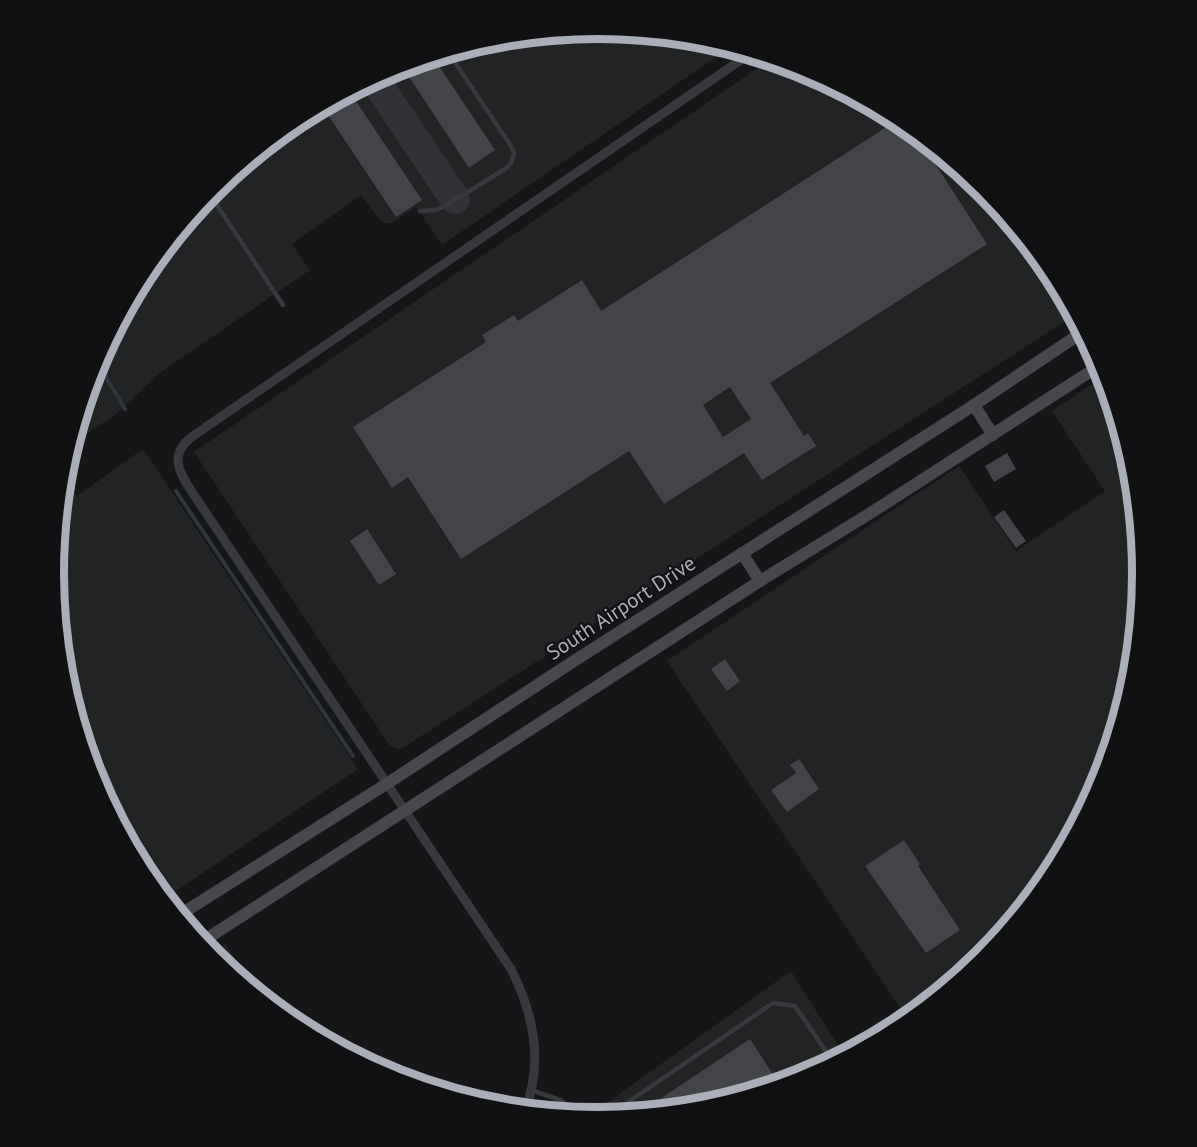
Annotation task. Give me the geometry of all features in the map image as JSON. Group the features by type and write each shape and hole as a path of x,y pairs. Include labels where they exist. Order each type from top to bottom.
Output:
{"main road":[{"name":"South Airport Drive","path":"185,912 974,405 1077,336"},
{"path":"208,938 760,581 1092,370"},
{"path":"974,405 993,435"},
{"path":"742,553 760,581"}],"street":[{"path":"527,1103 534,1066 534,1043 530,1018 518,982 496,945 187,484 179,466 178,457 180,450 193,436 743,59"}],"lane":[{"path":"420,211 441,208 489,179 511,163 514,153 453,59"},
{"path":"215,202 283,305"},
{"path":"620,1107 773,1003 795,1006 829,1056"},
{"path":"531,1090 560,1100 570,1107"}],"shaded area":[{"path":"598,39 668,44 722,53 442,245 416,207 392,223 386,223 379,219 361,195 292,244 310,270 161,372 116,414 84,436 82,435 92,402 119,337 136,306 174,248 197,221 246,172 273,149 331,111 362,94 427,67 494,49 564,40"},
{"path":"763,65 835,94 866,111 924,149 976,196 1023,248 1068,319 401,749 390,746 194,452"},
{"path":"1097,381 1115,435 1123,469 1132,539 1132,608 1123,678 1115,712 1105,745 1078,810 1061,841 1023,899 1000,926 951,975 903,1012 667,661 959,466 1016,551 1105,491 1052,411"},
{"path":"143,449 358,769 171,894 119,810 92,745 82,712 69,643 64,574 65,539 71,488 77,496"},
{"path":"225,944 247,976 221,951 218,948"},
{"path":"791,971 841,1050 770,1080 737,1090 668,1103 600,1108"}],"building":[{"path":"438,64 495,150 469,168 408,75"},
{"path":"354,98 422,200 396,217 327,113"},
{"path":"889,125 928,152 987,244 770,383 804,436 808,433 816,446 762,480 744,453 664,504 629,451 461,559 408,477 392,488 353,427 486,342 482,335 514,315 518,321 582,280 601,311","holes":["730,387 751,419 723,437 703,405"]},
{"path":"1007,453 1016,469 994,482 985,466"},
{"path":"1004,510 1026,541 1016,548 994,517"},
{"path":"367,529 396,574 379,585 350,541"},
{"path":"725,659 740,681 727,691 711,669"},
{"path":"799,759 819,789 787,812 771,790 796,773 790,765"},
{"path":"904,840 920,864 918,866 960,930 926,953 865,866"},
{"path":"750,1039 775,1078 703,1098 651,1105"}],"waterway":[{"path":"103,373 125,409"},
{"path":"176,491 353,756"}],"taxiway":[{"path":"379,87 455,199"}]}
